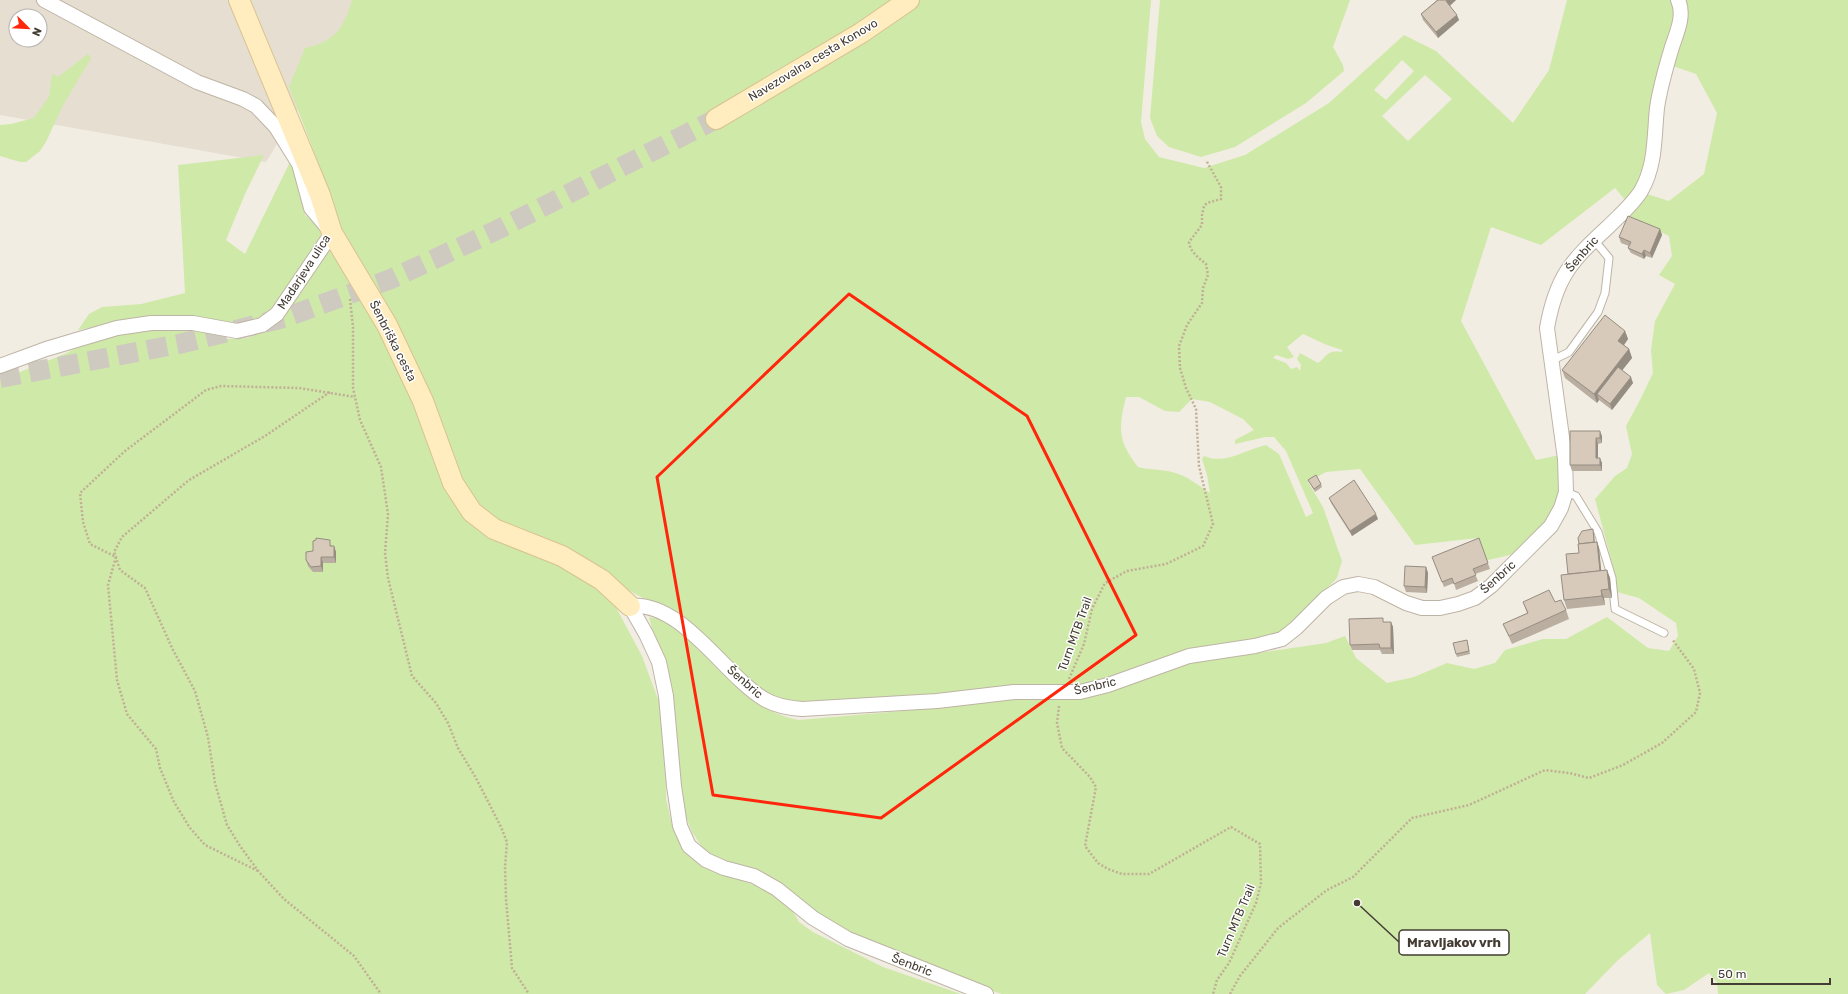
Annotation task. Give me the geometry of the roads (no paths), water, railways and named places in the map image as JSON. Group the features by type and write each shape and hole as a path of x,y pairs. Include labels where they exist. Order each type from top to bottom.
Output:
{"street":[{"name":"Madarjeva ulica","path":"0,366 46,349 118,328 151,322 193,323 237,331 262,325 277,314 332,233 311,208 308,191 299,164 276,127 256,106 243,99 197,82 44,0"},
{"name":"Šenbriška cesta","path":"239,0 320,195 332,233 387,325 423,401 453,483 472,512 494,529 562,556 602,580 630,606"},
{"name":"Navezovalna cesta Konovo","path":"716,119 861,33 909,0"},
{"name":"Šenbric","path":"986,994 848,939 813,918 771,886 754,876 724,868 706,860 689,846 680,826 674,786 666,696 659,662 646,634 630,606 639,605 659,610 682,625 763,698 782,707 802,709 937,701 1014,692 1080,692 1108,685 1189,656 1255,646 1282,639 1296,628 1326,598 1343,587 1358,584 1374,587 1406,603 1422,608 1440,608 1475,598 1491,586 1551,526 1561,508 1566,492 1565,459 1550,361 1547,328 1551,307 1558,285 1569,266 1641,192 1651,169 1662,80 1681,19 1678,0"}],"lane":[{"path":"1550,361 1569,352 1598,312 1605,293 1609,258 1594,240"},
{"path":"1566,492 1576,496 1598,532 1612,578 1615,610 1664,633"}],"tunnel":[{"path":"0,378 179,344 284,318 391,279 497,230 716,119"}],"place":[{"name":"Mravljakov vrh","path":"1357,903"}]}
